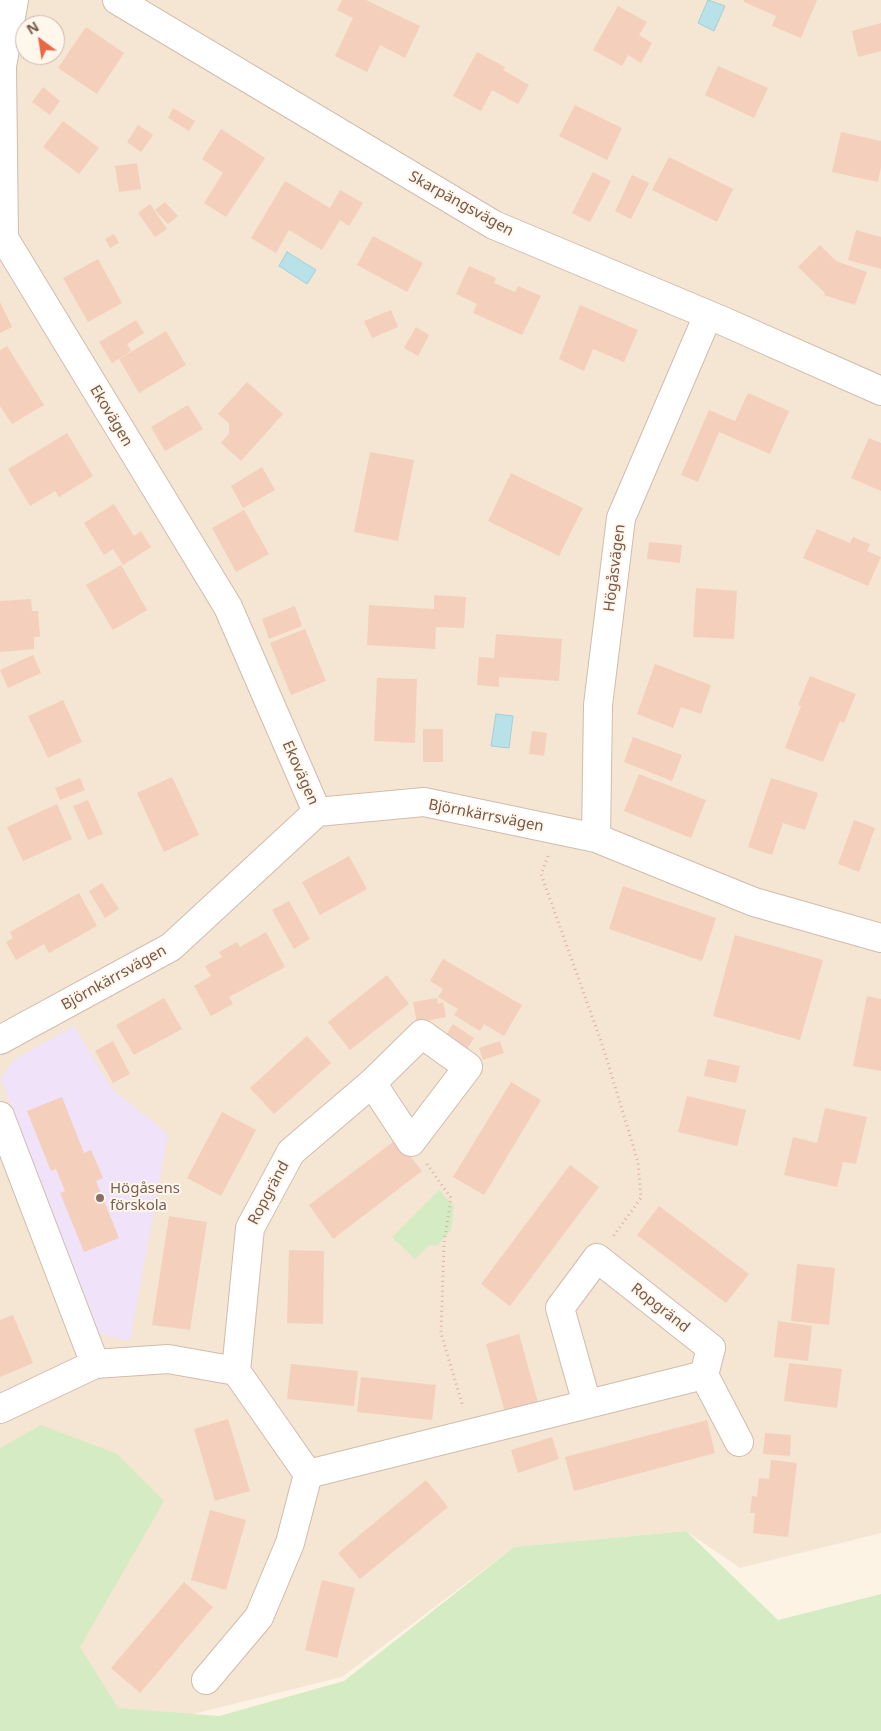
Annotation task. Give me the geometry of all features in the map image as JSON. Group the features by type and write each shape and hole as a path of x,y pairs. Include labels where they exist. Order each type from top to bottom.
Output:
{"street":[{"name":"Ekovägen","path":"14,0 2,66 4,238 228,607 317,812"},
{"name":"Skarpängsvägen","path":"117,0 494,225 708,315 881,391"},
{"name":"Högåsvägen","path":"596,838 598,705 621,518 708,315"},
{"name":"Björnkärrsvägen","path":"0,1040 171,947 317,812 424,802 596,838 754,902 881,938"},
{"name":"Ropgränd","path":"236,1371 250,1228 291,1152 372,1083 422,1034 468,1067 411,1142"},
{"path":"372,1083 411,1142"},
{"path":"0,1116 96,1364"},
{"name":"Ropgränd","path":"597,1258 710,1348 704,1375"},
{"path":"587,1404 560,1308 597,1258"},
{"path":"0,1409 96,1364 168,1359 236,1371 308,1474 290,1543 259,1617 206,1680"},
{"path":"308,1474 704,1375 740,1442"}],"path":[{"path":"558,830 541,874 602,1044 638,1162 641,1198 597,1258"},
{"path":"411,1142 450,1198 444,1243 441,1333 471,1434"}],"shaded area":[{"path":"0,0 881,0 881,1533 740,1568 686,1531 514,1547 342,1677 125,1731 0,1731"},
{"name":"Högåsens förskola","path":"74,1026 112,1089 168,1134 130,1341 94,1333 1,1078 15,1059"}],"green space":[{"path":"439,1190 454,1206 451,1230 437,1246 429,1245 415,1259 392,1237"},
{"path":"41,1425 117,1454 164,1501 80,1647 118,1708 219,1716 344,1681 514,1547 686,1531 778,1620 881,1594 881,1731 0,1731 0,1448"}],"water":[{"path":"708,0 725,6 714,31 698,23"},
{"path":"287,252 316,270 307,284 279,266"},
{"path":"496,714 513,716 509,748 491,746"}],"building":[{"path":"342,0 366,0 420,26 405,58 380,45 367,72 335,56 353,18 337,10"},
{"path":"744,0 817,0 801,38 772,26 776,16 744,2"},
{"path":"618,6 647,22 639,35 652,43 641,63 628,55 622,66 593,50"},
{"path":"881,23 881,51 858,57 852,31"},
{"path":"86,27 124,53 97,94 58,68 60,65 65,65 65,58"},
{"path":"477,52 505,67 503,70 529,85 518,104 492,90 481,111 453,96"},
{"path":"718,66 768,88 754,118 705,95"},
{"path":"43,87 60,101 50,115 32,102"},
{"path":"575,105 622,128 607,160 559,136"},
{"path":"173,108 195,121 189,131 168,118"},
{"path":"63,121 99,148 79,174 43,147"},
{"path":"138,125 153,135 141,152 127,142"},
{"path":"221,129 265,158 226,217 204,203 223,173 202,159"},
{"path":"841,132 881,141 881,167 878,182 832,172"},
{"path":"669,157 733,189 717,222 652,190"},
{"path":"137,163 141,189 119,192 115,166"},
{"path":"593,172 611,181 590,222 572,213"},
{"path":"632,175 649,183 631,219 615,211"},
{"path":"285,181 330,208 340,190 363,203 349,226 340,220 322,250 289,230 276,253 251,238"},
{"path":"165,202 178,216 168,224 155,210"},
{"path":"150,204 167,229 155,237 138,213"},
{"path":"856,230 881,237 881,269 848,260"},
{"path":"114,234 119,243 110,248 105,239"},
{"path":"373,236 423,263 407,292 357,265"},
{"path":"820,245 836,261 867,272 855,305 824,295 825,293 798,267"},
{"path":"98,259 122,303 88,322 63,278"},
{"path":"469,266 496,278 494,283 515,292 518,286 541,296 522,335 473,313 477,304 456,294"},
{"path":"0,302 12,327 0,333"},
{"path":"580,305 638,330 624,362 593,349 584,371 559,359"},
{"path":"391,310 398,327 372,338 364,321"},
{"path":"136,320 144,333 127,344 131,351 112,363 99,342"},
{"path":"416,327 429,335 418,356 404,348"},
{"path":"166,331 186,365 139,393 119,359"},
{"path":"7,346 44,405 12,424 0,406 0,350"},
{"path":"247,382 283,414 241,461 221,443 229,434 229,423 218,414"},
{"path":"748,393 789,411 770,454 719,432 698,482 681,475 709,410 735,421"},
{"path":"188,405 203,429 165,451 151,427"},
{"path":"67,433 93,476 59,497 55,491 30,506 8,469"},
{"path":"869,438 881,443 881,491 851,478"},
{"path":"370,452 414,460 398,541 354,532"},
{"path":"262,467 275,490 243,508 231,486"},
{"path":"511,473 583,508 559,556 488,521"},
{"path":"114,504 134,536 141,531 151,547 123,565 113,549 104,555 84,523"},
{"path":"244,510 269,554 236,572 212,528"},
{"path":"817,529 850,543 853,537 870,544 867,551 881,557 868,586 803,558"},
{"path":"649,542 682,545 680,563 647,559"},
{"path":"121,565 147,610 113,630 86,585"},
{"path":"696,588 737,591 734,639 693,637"},
{"path":"434,595 466,597 464,628 436,627 435,649 367,645 369,605 434,609"},
{"path":"31,599 32,611 38,611 40,637 34,637 34,649 0,652 0,601"},
{"path":"295,606 302,626 269,639 262,619"},
{"path":"305,629 326,681 291,695 270,643"},
{"path":"496,634 562,639 559,681 499,677 499,687 477,685 479,657 494,658"},
{"path":"33,655 41,673 8,688 0,670"},
{"path":"655,664 711,685 701,714 681,707 673,728 637,714"},
{"path":"810,676 856,694 844,723 840,721 823,762 785,748 801,706 798,705"},
{"path":"377,678 417,679 415,743 374,741"},
{"path":"63,700 82,742 48,758 28,716"},
{"path":"423,729 443,729 443,762 423,762"},
{"path":"532,731 547,733 544,756 529,754"},
{"path":"633,737 682,755 672,781 624,762"},
{"path":"639,774 706,800 691,838 624,811"},
{"path":"172,777 199,835 164,852 137,793"},
{"path":"80,778 85,790 60,800 55,788"},
{"path":"771,778 818,793 805,830 783,823 772,855 748,847"},
{"path":"88,800 103,834 88,840 73,806"},
{"path":"57,804 72,839 23,861 7,827"},
{"path":"854,820 875,828 859,872 838,864"},
{"path":"349,856 367,889 320,915 302,882"},
{"path":"102,883 119,909 105,918 89,891"},
{"path":"623,886 716,918 702,961 609,929"},
{"path":"79,893 97,926 49,953 44,944 16,960 6,942 13,938 10,932"},
{"path":"289,901 310,939 294,949 272,910"},
{"path":"266,932 285,967 229,997 233,1004 211,1016 194,986 211,976 205,966 222,957 219,952 237,942 240,947"},
{"path":"735,935 823,960 800,1040 713,1016"},
{"path":"443,959 522,1005 504,1036 484,1024 480,1031 454,1015 458,1009 438,997 443,989 430,981"},
{"path":"387,975 409,1004 350,1050 328,1022"},
{"path":"867,996 881,999 881,1071 853,1066"},
{"path":"164,998 182,1029 134,1055 116,1025"},
{"path":"437,998 438,1004 443,1002 446,1017 417,1023 413,1002"},
{"path":"453,1024 474,1038 467,1049 446,1035"},
{"path":"307,1036 331,1063 274,1114 250,1088"},
{"path":"113,1041 130,1074 113,1083 95,1051"},
{"path":"500,1041 504,1053 483,1060 479,1048"},
{"path":"708,1059 740,1066 736,1083 704,1076"},
{"path":"511,1082 541,1100 484,1195 453,1177"},
{"path":"687,1096 746,1110 737,1146 678,1132"},
{"path":"62,1097 84,1153 91,1150 103,1178 96,1181 119,1238 84,1252 60,1193 65,1191 56,1169 51,1171 27,1111"},
{"path":"825,1108 867,1117 856,1164 843,1162 837,1187 784,1175 793,1137 817,1143"},
{"path":"222,1112 256,1130 221,1196 187,1178"},
{"path":"397,1139 422,1171 333,1239 309,1205"},
{"path":"570,1165 599,1187 510,1306 481,1284"},
{"path":"659,1206 749,1274 726,1303 637,1235"},
{"path":"169,1216 207,1222 190,1330 152,1325"},
{"path":"289,1250 324,1251 323,1324 287,1323"},
{"path":"797,1264 835,1268 829,1325 791,1321"},
{"path":"13,1315 33,1363 0,1377 0,1320"},
{"path":"778,1321 812,1326 808,1361 774,1357"},
{"path":"519,1334 539,1406 506,1416 486,1344"},
{"path":"789,1363 842,1369 837,1408 784,1401"},
{"path":"291,1364 358,1371 354,1406 287,1399"},
{"path":"361,1377 436,1385 432,1420 357,1412"},
{"path":"228,1419 250,1491 215,1501 194,1429"},
{"path":"707,1420 715,1453 574,1491 565,1457"},
{"path":"765,1433 791,1435 790,1456 763,1454"},
{"path":"552,1437 559,1459 518,1473 511,1450"},
{"path":"771,1460 797,1463 788,1537 753,1533 755,1513 750,1513 752,1496 757,1497 759,1478 769,1479"},
{"path":"426,1480 448,1507 360,1579 338,1553"},
{"path":"210,1510 246,1520 226,1590 191,1580"},
{"path":"322,1580 355,1588 337,1658 305,1650"},
{"path":"184,1582 213,1607 140,1693 111,1668"}],"place":[{"name":"Högåsens förskola","path":"100,1198"}]}
